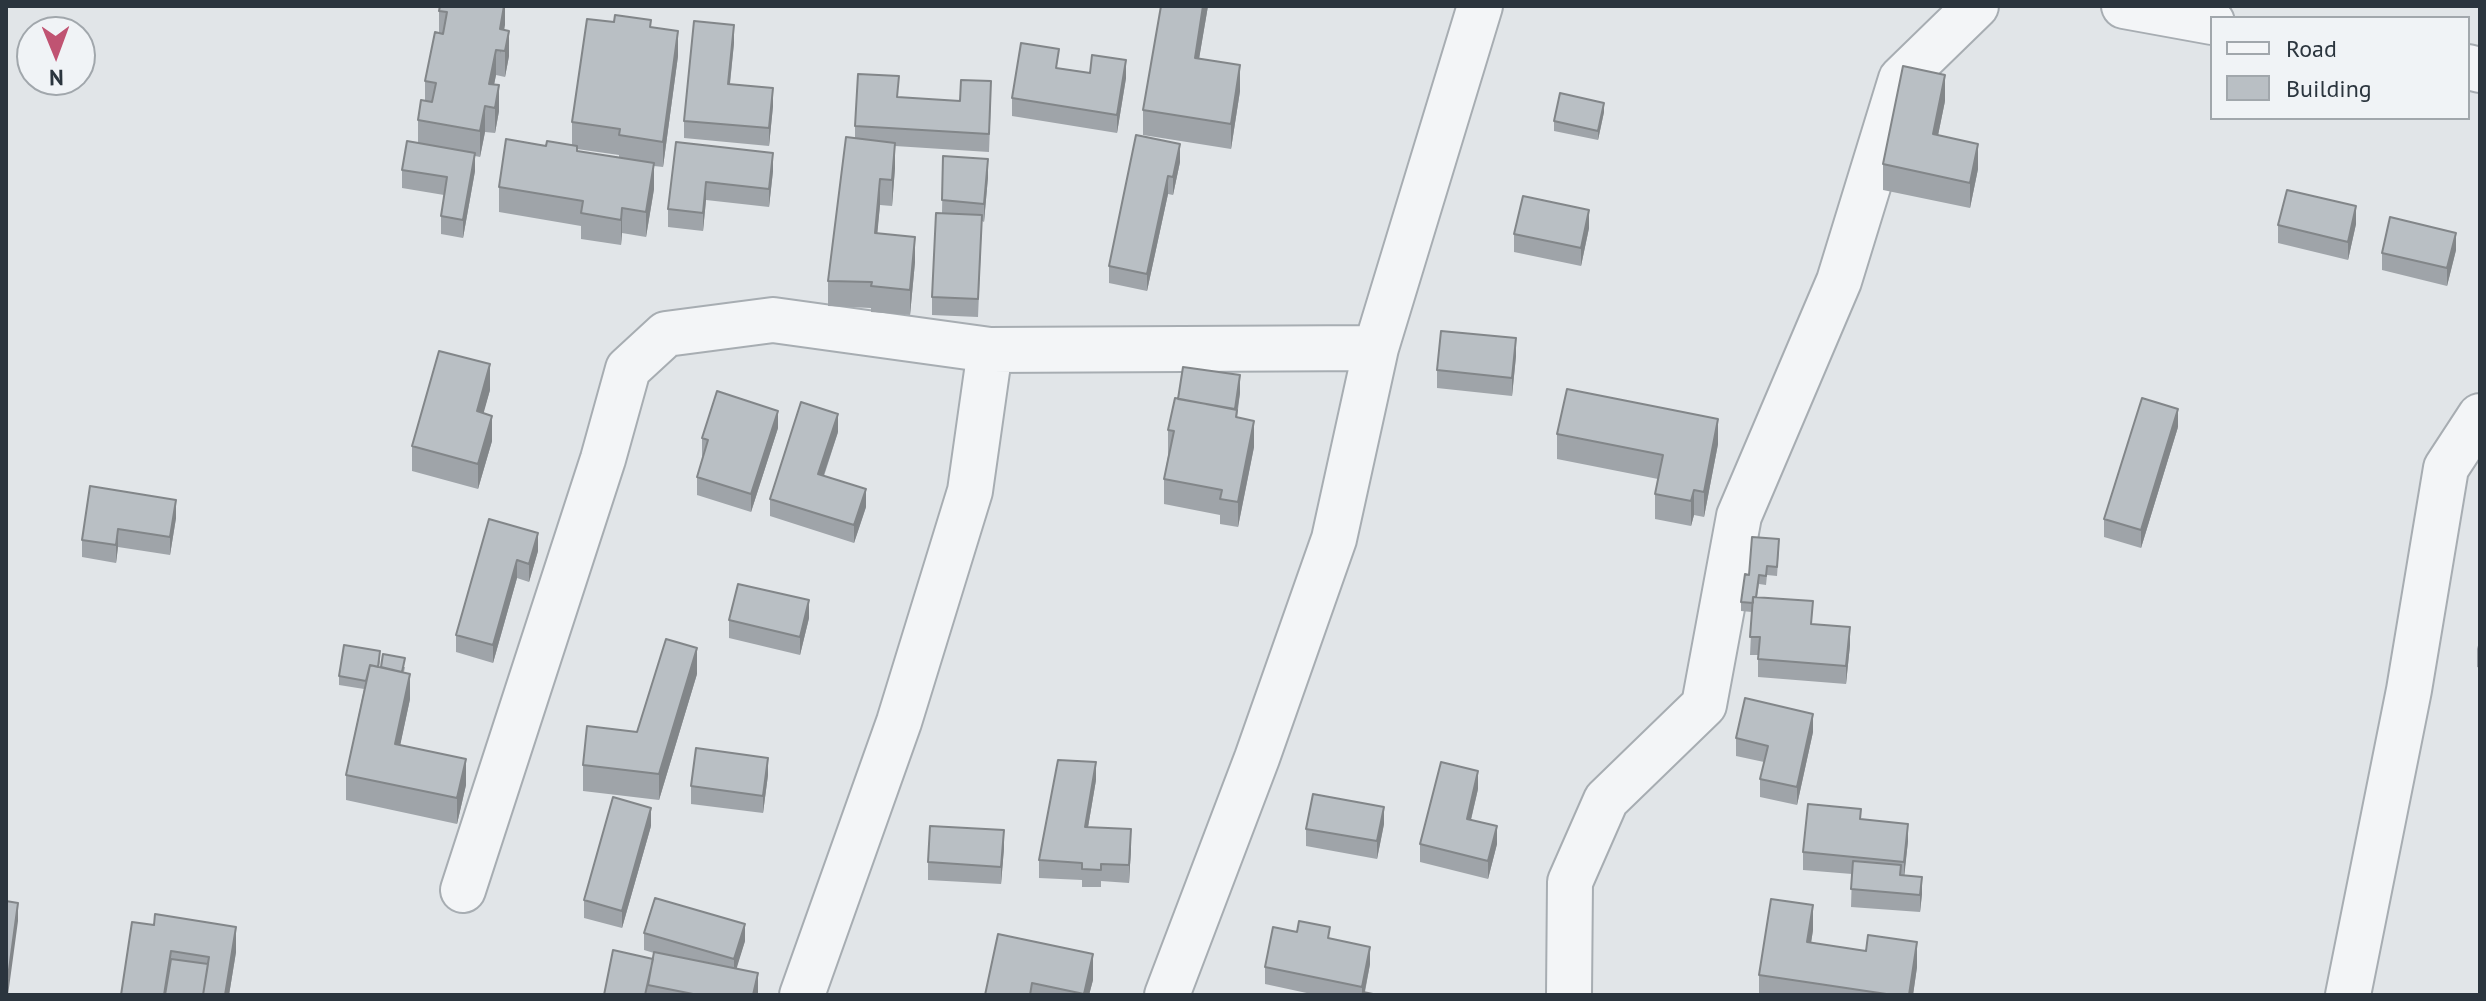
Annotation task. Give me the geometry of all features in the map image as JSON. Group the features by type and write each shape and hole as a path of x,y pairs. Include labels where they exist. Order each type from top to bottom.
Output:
{"street":[{"path":"1167,995 1257,758 1334,539 1376,348 1480,6"},
{"path":"1569,995 1570,882 1606,800 1704,705 1739,516 1839,281 1901,79 1976,6"},
{"path":"2124,6 2210,22"},
{"path":"463,890 603,459 628,369 666,334 773,320 990,350 1376,348"},
{"path":"802,995 899,722 970,491 990,350"},
{"path":"2348,995 2409,690 2446,468 2480,416"}],"building":[{"path":"440,6 504,6 500,29 509,31 505,51 496,50 489,84 499,85 495,108 485,106 480,131 418,120 421,100 432,102 436,83 425,81 435,32 443,34 447,12 439,11"},
{"path":"1161,6 1203,6 1195,58 1240,65 1231,124 1143,110"},
{"path":"615,15 651,20 650,27 678,31 663,142 619,135 620,129 572,122 587,19 614,22"},
{"path":"694,21 734,25 728,84 773,88 769,128 684,121"},
{"path":"1021,43 1059,49 1056,68 1090,73 1092,55 1126,60 1117,115 1012,98"},
{"path":"1903,66 1945,75 1933,134 1978,144 1970,183 1883,164"},
{"path":"858,74 899,76 897,97 960,101 961,80 991,81 989,134 855,126"},
{"path":"1560,93 1604,103 1598,131 1554,121"},
{"path":"1136,135 1180,144 1173,177 1168,176 1147,274 1109,266"},
{"path":"846,137 895,143 892,180 880,179 875,233 915,237 910,290 871,286 872,282 828,281"},
{"path":"506,139 546,146 547,141 577,146 577,151 654,163 646,212 622,208 621,220 581,213 583,201 499,187"},
{"path":"407,141 475,153 463,220 441,216 447,177 402,170"},
{"path":"676,142 773,153 769,189 706,182 703,213 668,209"},
{"path":"943,156 988,159 984,204 942,200"},
{"path":"2287,190 2356,206 2348,242 2278,225"},
{"path":"1523,196 1589,210 1581,248 1514,234"},
{"path":"936,213 982,215 978,299 932,297"},
{"path":"2390,217 2456,233 2447,268 2382,253"},
{"path":"1441,331 1516,338 1512,378 1437,370"},
{"path":"439,351 490,364 477,411 492,416 478,464 412,446"},
{"path":"1183,367 1240,375 1235,409 1178,399"},
{"path":"1567,389 1718,419 1704,492 1694,490 1691,501 1655,494 1663,455 1557,434"},
{"path":"717,391 778,411 751,494 697,477 708,440 702,438"},
{"path":"1175,398 1237,410 1236,417 1254,421 1238,502 1220,499 1222,490 1164,479 1174,431 1168,430"},
{"path":"2142,398 2178,409 2141,530 2104,519"},
{"path":"801,402 838,414 818,474 866,489 854,525 770,499"},
{"path":"90,486 176,500 170,537 118,529 116,545 82,540"},
{"path":"489,519 538,533 529,564 517,560 493,645 456,635"},
{"path":"1752,537 1779,539 1777,567 1767,566 1766,576 1759,575 1753,603 1741,602 1745,574 1749,575"},
{"path":"738,584 809,600 800,637 729,620"},
{"path":"1753,597 1813,601 1811,624 1850,627 1846,666 1758,659 1760,637 1750,637"},
{"path":"666,639 697,648 659,774 583,765 587,726 637,732"},
{"path":"344,645 380,651 378,667 370,665 366,681 339,676"},
{"path":"383,654 405,658 402,672 381,667"},
{"path":"370,665 410,674 395,744 466,759 457,798 346,775"},
{"path":"1745,698 1813,714 1797,787 1760,779 1768,746 1736,738"},
{"path":"696,748 768,758 763,796 691,786"},
{"path":"1058,760 1096,762 1085,827 1131,829 1129,865 1101,864 1101,870 1082,869 1082,863 1039,860"},
{"path":"1441,762 1478,771 1467,819 1497,826 1488,861 1420,844"},
{"path":"1313,794 1384,807 1377,841 1306,829"},
{"path":"613,797 651,808 622,911 584,900"},
{"path":"1808,804 1861,809 1860,819 1908,824 1904,862 1803,852"},
{"path":"930,826 1004,830 1001,867 928,862"},
{"path":"1853,861 1901,865 1900,875 1922,877 1920,895 1851,889"},
{"path":"655,898 745,924 734,959 644,933"},
{"path":"1771,899 1813,905 1807,942 1866,951 1868,935 1917,942 1909,995 1759,975"},
{"path":"6,901 18,903 6,992"},
{"path":"155,914 236,927 225,995 203,995 209,957 171,951 164,995 121,995 132,922 154,925"},
{"path":"1299,921 1330,927 1328,938 1370,947 1362,987 1265,967 1273,927 1297,932"},
{"path":"998,934 1093,954 1084,994 1032,983 1030,995 985,995"},
{"path":"613,950 653,959 645,995 604,995"},
{"path":"654,952 758,973 753,995 698,995 648,985"},
{"path":"171,959 208,964 203,995 165,995"}]}
